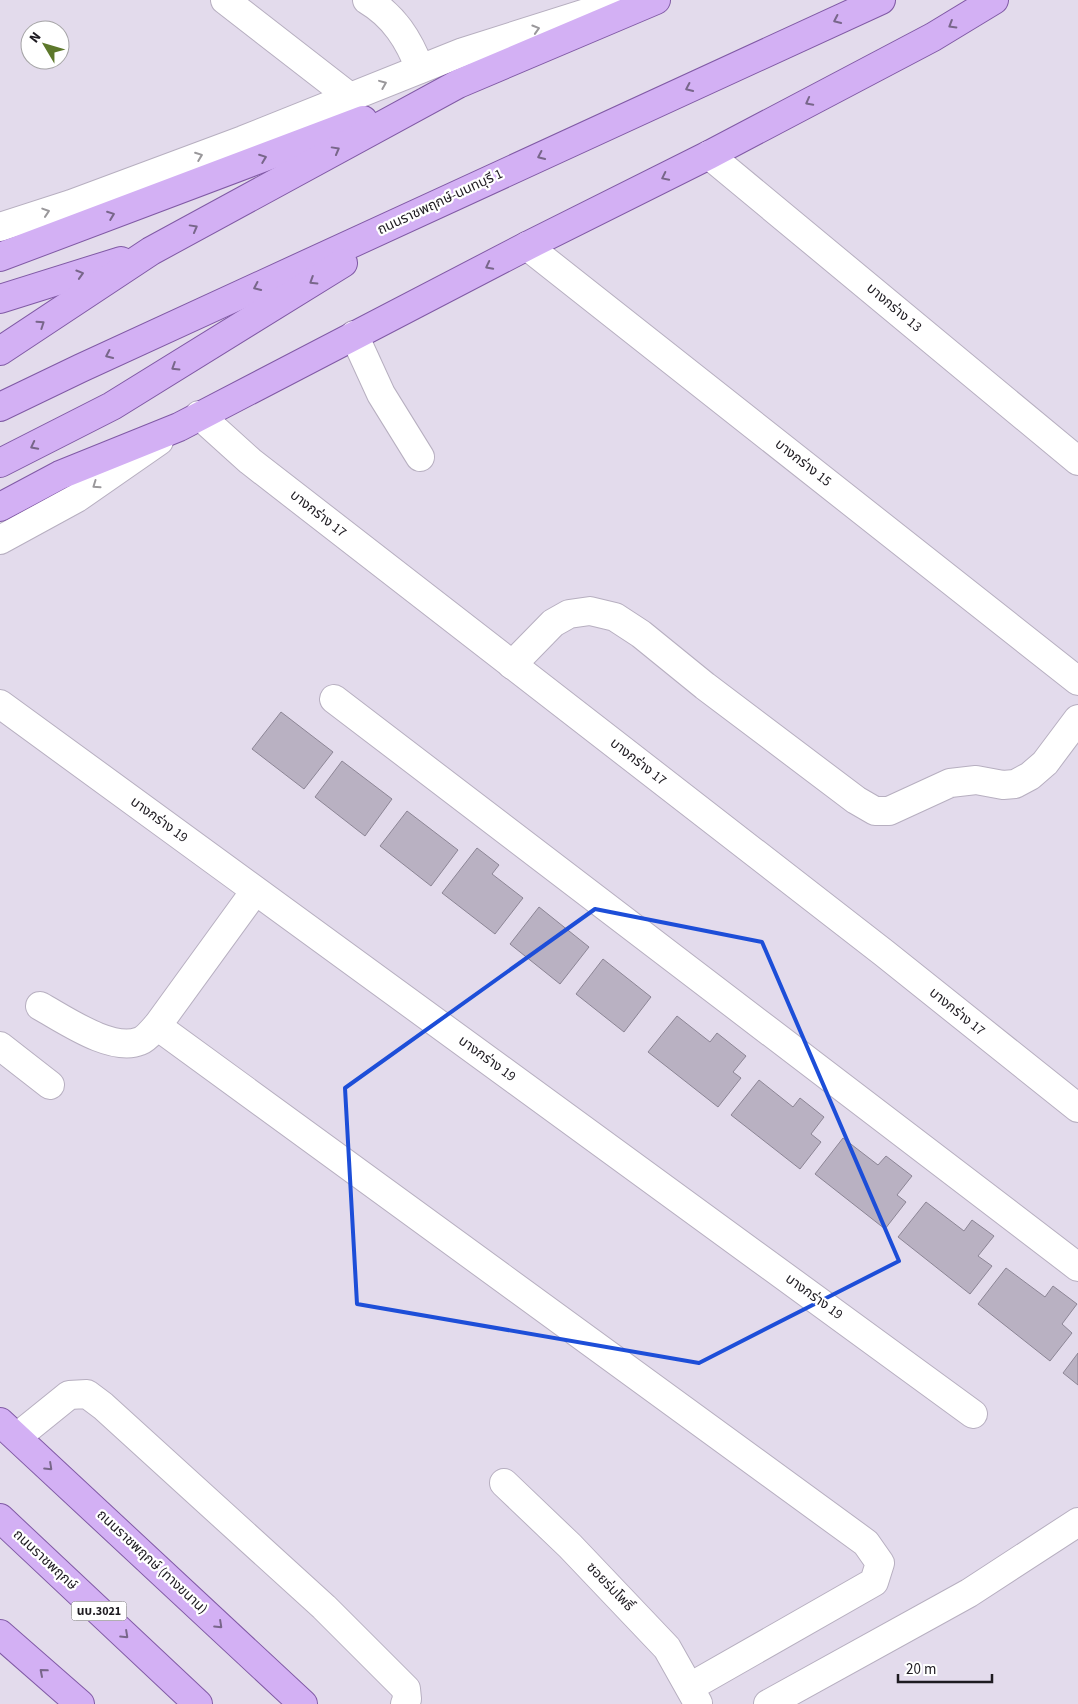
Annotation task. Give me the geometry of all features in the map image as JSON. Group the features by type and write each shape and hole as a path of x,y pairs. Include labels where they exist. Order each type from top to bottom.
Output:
{"main road":[{"name":"ถนนราชพฤกษ์-นนทบุรี 1","path":"0,407 444,200 881,0"},
{"path":"0,506 60,475 189,421 527,246 709,155 933,36 994,0"},
{"path":"0,257 458,84 651,2"},
{"path":"0,351 151,251 458,84"},
{"path":"0,463 112,406 444,200"},
{"path":"0,299 151,251"},
{"name":"ถนนราชพฤกษ์ (ทางขนาน)","path":"8,1429 303,1704"},
{"name":"ถนนราชพฤกษ์","path":"0,1518 198,1704"},
{"path":"0,1634 80,1704"}],"street":[{"path":"225,0 350,97"},
{"path":"367,0 396,23 412,47 420,69"},
{"path":"0,227 71,204 463,52 602,8 651,2"},
{"name":"บางกร่าง 13","path":"709,155 1078,461"},
{"name":"บางกร่าง 15","path":"527,246 1078,680"},
{"path":"354,335 381,394 420,457"},
{"path":"0,540 77,498 189,421"},
{"name":"บางกร่าง 17","path":"189,421 250,460 884,953 1078,1108"},
{"path":"512,664 553,623 569,614 590,611 615,617 641,634 705,686 856,800 875,811 895,809 950,784 976,780 1003,785 1015,784 1030,776 1045,763 1078,719"},
{"path":"334,699 1078,1267"},
{"name":"บางกร่าง 19","path":"0,704 973,1414"},
{"path":"40,1006 94,1035 114,1043 130,1044 141,1041 156,1026 255,890"},
{"path":"156,1026 866,1543 880,1563 874,1582 694,1695"},
{"path":"0,1046 50,1085"},
{"path":"8,1429 69,1395 87,1394 103,1406 324,1607 406,1689 407,1699 405,1704"},
{"name":"ซอยร่มโพธิ์","path":"504,1483 634,1611 667,1648 694,1695"},
{"path":"768,1704 969,1593 1078,1522"}],"highlighted area":[{"path":"595,909 762,942 899,1261 699,1363 357,1304 345,1088"}],"building":[{"path":"281,712 333,752 304,789 252,749"},
{"path":"342,761 392,799 365,836 315,797"},
{"path":"407,811 458,850 431,886 380,846"},
{"path":"477,848 499,865 492,874 523,898 495,934 442,893"},
{"path":"539,907 589,947 560,984 510,944"},
{"path":"603,959 651,997 624,1032 576,994"},
{"path":"677,1016 710,1042 717,1033 746,1056 733,1072 741,1078 718,1107 648,1052"},
{"path":"759,1080 793,1107 800,1098 824,1117 811,1134 821,1142 800,1169 731,1115"},
{"path":"843,1138 878,1165 886,1156 912,1176 897,1195 906,1202 885,1229 815,1174"},
{"path":"926,1202 964,1231 972,1220 994,1236 978,1256 992,1266 970,1294 898,1237"},
{"path":"1006,1268 1045,1297 1053,1286 1077,1304 1062,1324 1072,1333 1050,1361 978,1304"},
{"path":"1078,1353 1078,1385 1063,1373"}]}
